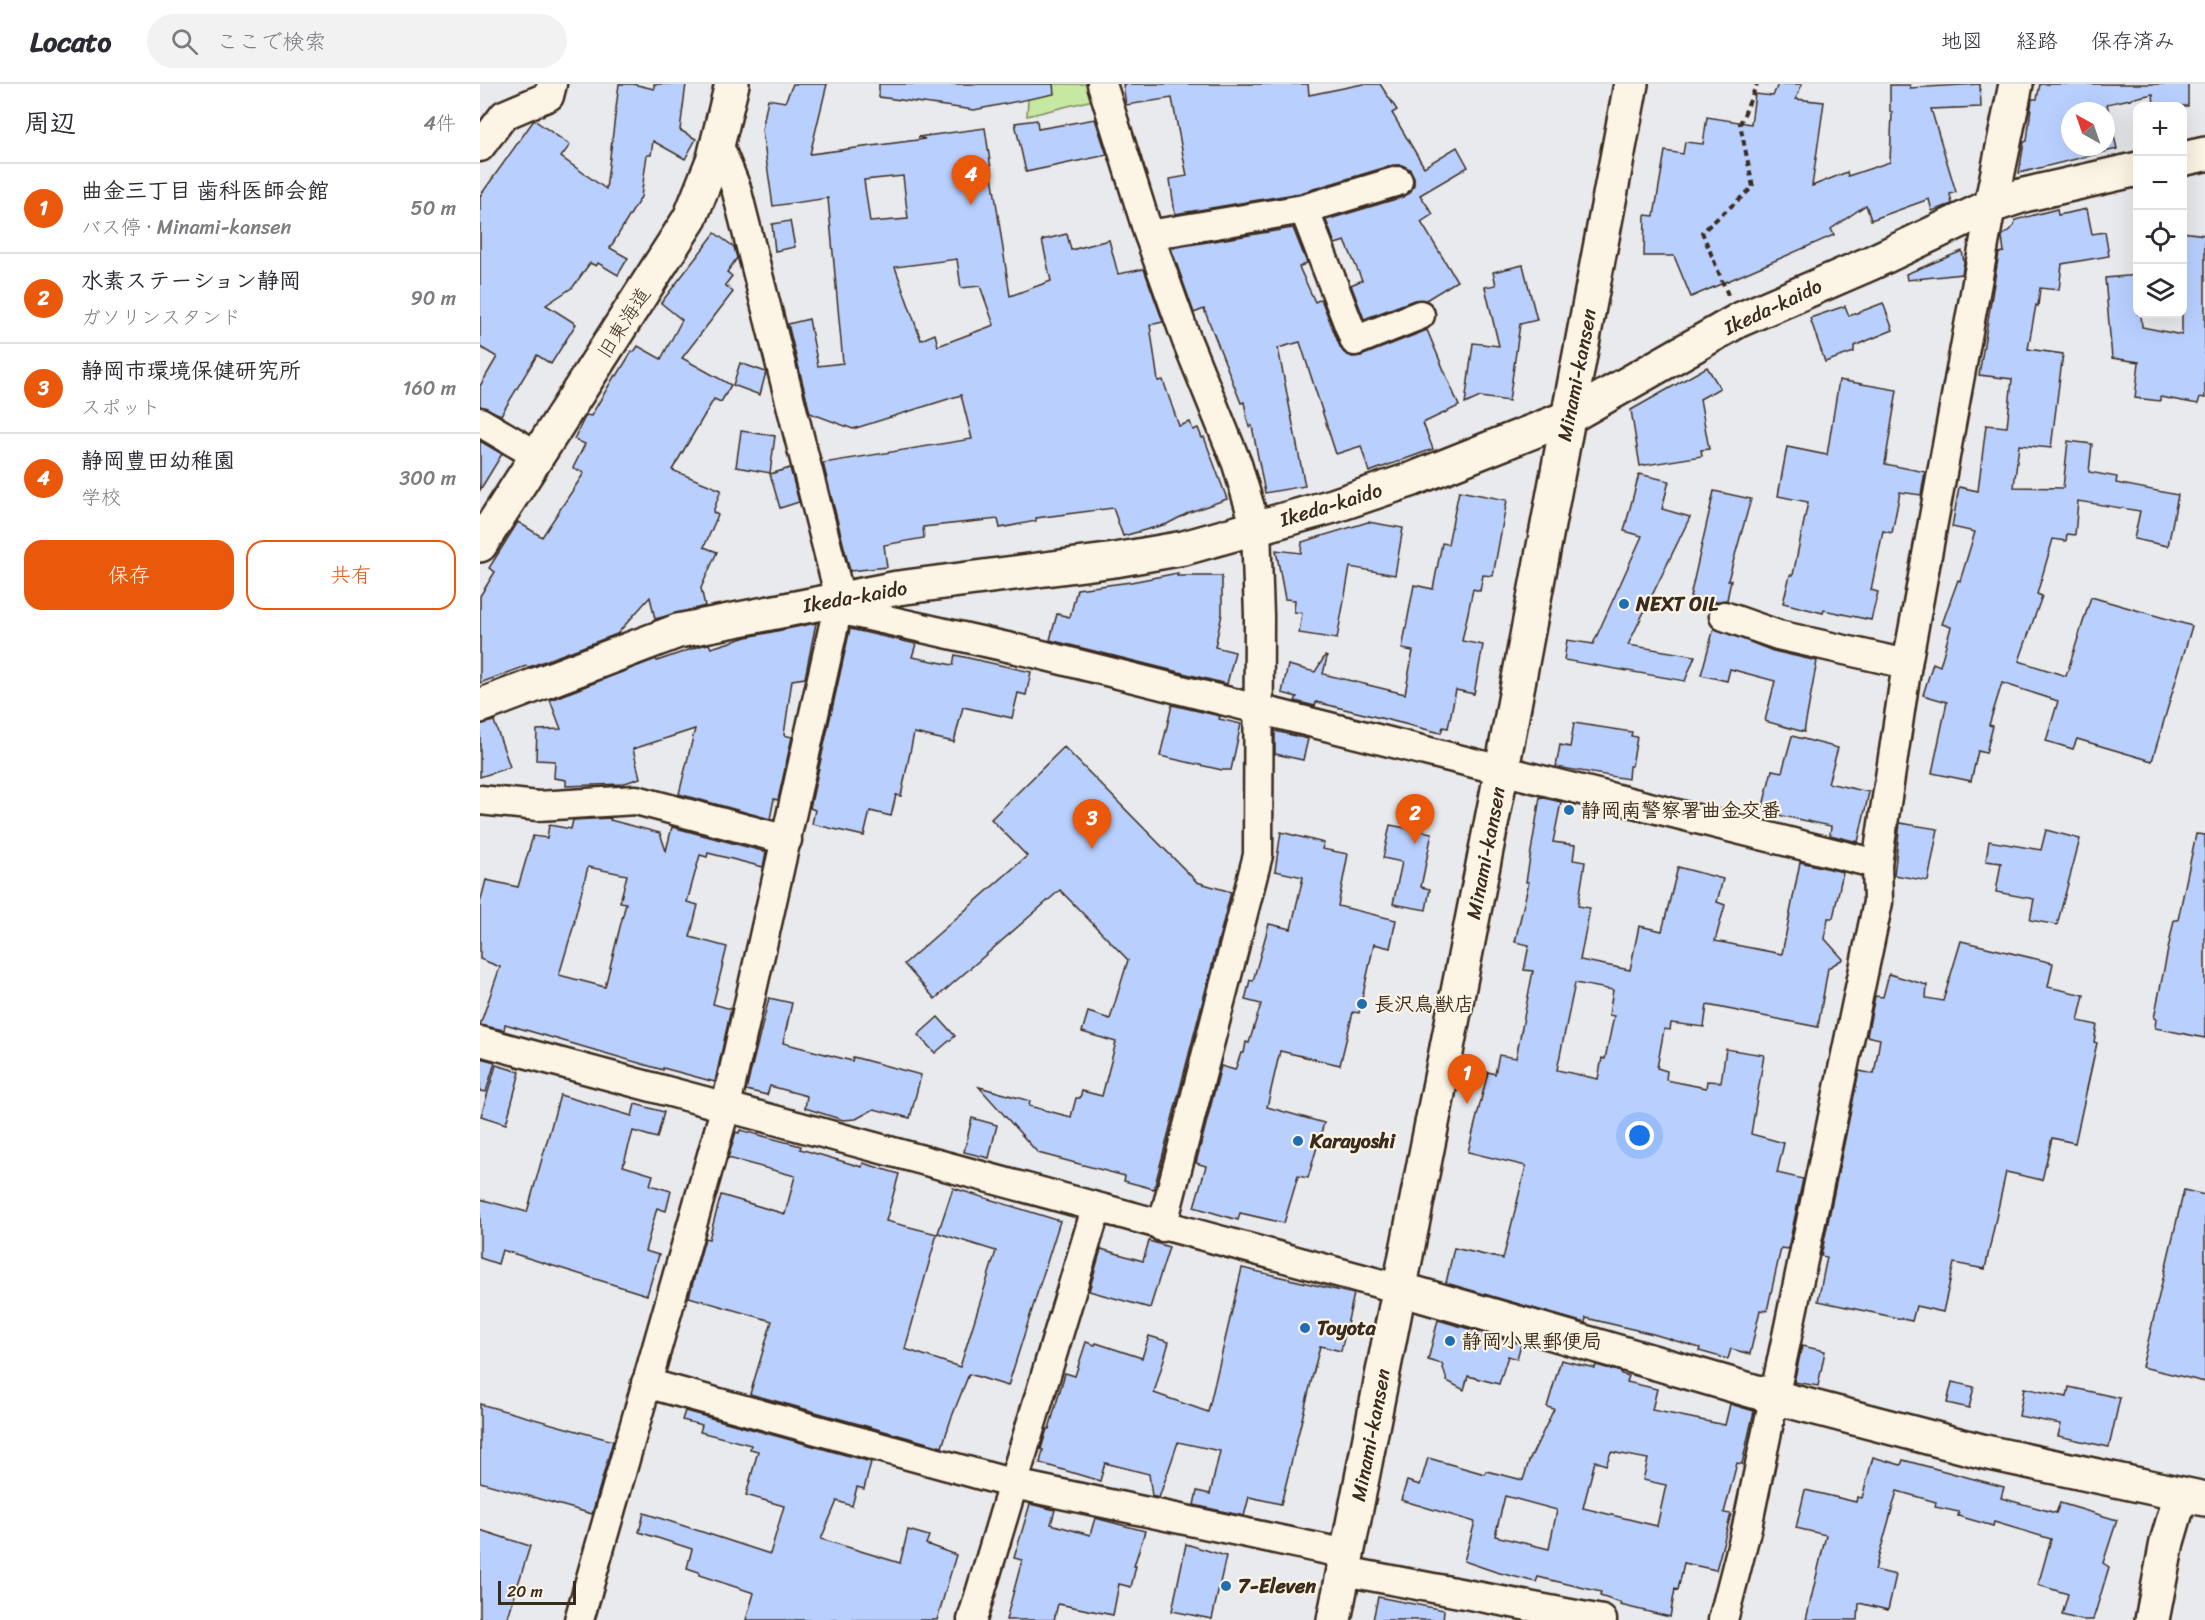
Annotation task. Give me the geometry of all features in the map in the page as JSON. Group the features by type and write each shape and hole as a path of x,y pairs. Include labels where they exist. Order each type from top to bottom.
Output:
{"street":[{"path":"480,147 504,115 549,96 552,84"},
{"name":"旧東海道","path":"480,545 690,218 702,191 732,84"},
{"path":"1102,84 1149,235 1186,341 1237,464 1256,528 1259,616 1258,855 1162,1227"},
{"name":"Minami-kansen","path":"1334,1620 1502,769 1631,84"},
{"path":"1723,1620 1747,1527 1878,902 1877,864 1907,664 1991,206 2016,84"},
{"path":"579,1620 726,1106 839,604 736,188 717,141"},
{"path":"2187,158 2205,154"},
{"name":"Ikeda-kaido","path":"480,706 678,631 839,604 898,588 1115,560 1184,548 1333,506 1413,479 1569,417 1739,320 1871,263 1991,206 2024,195 2133,171"},
{"path":"1149,235 1304,209 1398,181"},
{"path":"1304,209 1355,340 1420,315"},
{"path":"480,422 538,456"},
{"path":"839,604 1877,864"},
{"path":"1724,616 1778,634 1907,664"},
{"path":"480,800 538,806 636,800 787,840"},
{"path":"480,1041 726,1106 1162,1227 1400,1289 1773,1397 1985,1452 2193,1496 2167,1542 2152,1620"},
{"path":"972,1620 1096,1209"},
{"path":"646,1383 1014,1484 1602,1620"}],"path":[{"path":"1739,320 1702,232 1753,187 1740,124 1758,84"}],"green space":[{"path":"1029,84 1091,84 1093,100 1027,116"}],"building":[{"path":"619,84 633,84 654,89 654,84 686,84 680,130 696,139 685,159 653,141 651,155 647,155 641,197 610,248 628,258 618,275 598,263 596,266 590,263 573,287 546,305 576,324 551,364 537,355 501,415 480,406 480,386 497,357 480,347 480,196 534,120 570,145 561,157 606,189"},
{"path":"793,84 827,84 810,154 925,139 918,137 985,128 1010,296 1051,281 1042,240 1067,234 1071,250 1109,240 1118,274 1144,269 1163,322 1150,325 1158,381 1163,380 1179,426 1190,422 1193,430 1198,428 1202,438 1204,437 1227,499 1190,512 1167,524 1123,536 1113,508 1036,518 1036,521 1000,528 998,519 923,527 924,538 884,545 887,567 850,571 823,463 972,439 961,395 853,429 810,413 788,324 809,319 818,366 843,363 828,198 773,206 762,130 768,99 785,102","holes":["903,176 908,219 870,222 864,180","957,259 961,288 980,286 994,325 938,346 935,334 921,340 895,267"]},
{"path":"879,84 1053,84 1054,94 974,110 879,97"},
{"path":"1123,84 1308,84 1309,95 1363,84 1380,84 1397,110 1392,113 1424,167 1457,147 1468,167 1420,195 1433,214 1421,222 1457,281 1426,300 1414,300 1364,319 1351,285 1362,280 1345,241 1335,244 1326,220 1410,193 1414,185 1414,177 1410,169 1402,165 1393,165 1300,193 1175,214 1170,179 1187,176 1172,98 1126,105"},
{"path":"1778,84 1802,84 1796,99 1824,102 1812,186 1847,172 1848,176 1890,162 1892,112 1890,112 1890,85 1910,85 1910,88 1980,84 1981,107 1931,109 1956,192 1950,194 1952,204 1932,211 1929,199 1871,220 1866,205 1831,229 1834,235 1691,297 1674,256 1644,256 1645,215 1654,216 1665,151 1683,154 1685,142 1703,144 1707,117 1751,124 1755,94 1773,96"},
{"path":"2040,84 2188,84 2188,106 2187,102 2154,102 2153,94 2115,102 2061,102 2061,156 2088,156 2019,173 2024,142 2027,141 2032,99 2037,99"},
{"path":"1095,119 1107,155 1026,172 1015,123 1037,120 1038,129"},
{"path":"2057,209 2058,215 2087,209 2092,234 2105,232 2109,256 2062,264 2059,290 2040,288 2028,349 2063,354 2051,448 2019,445 2014,487 2063,488 2068,441 2092,444 2089,472 2117,477 2116,483 2178,495 2168,546 2134,539 2140,511 2078,501 2075,535 2067,534 2066,541 2053,539 2037,594 2042,596 2019,661 2066,676 2091,597 2192,626 2152,761 2077,739 2073,749 2046,741 2058,701 2002,683 1989,725 1993,726 1986,753 1978,751 1971,781 1932,773 1947,702 1923,695 1933,663 1940,666 1951,627 1942,624 1958,580 1960,581 1975,532 1952,527 1959,487 1978,491 1986,425 2007,427 2012,379 1979,375 1999,253 2004,252 2002,236 2014,226 2015,220"},
{"path":"790,221 795,247 775,251 772,224"},
{"path":"1293,228 1307,263 1299,267 1315,302 1321,299 1344,353 1352,357 1361,356 1427,330 1459,406 1423,423 1433,449 1369,472 1361,446 1336,454 1300,342 1278,348 1305,486 1265,493 1252,426 1249,427 1244,402 1241,403 1204,309 1194,313 1171,248"},
{"path":"715,233 734,247 737,258 727,272 732,276 725,285 733,292 682,358 731,385 721,402 714,399 672,470 721,490 713,512 718,515 704,547 717,552 701,588 705,606 655,619 650,597 617,634 480,683 480,596 495,572 489,568 518,522 542,537 584,473 573,468 585,444 574,439 586,415 591,416 615,375 617,376 632,351 634,352 638,346 661,359 682,320 661,303"},
{"path":"2187,233 2205,235 2205,398 2200,397 2198,404 2160,397 2160,401 2135,398 2139,362 2112,358 2105,278 2133,275 2133,318 2141,318 2142,327 2182,335 2182,318 2187,318"},
{"path":"1962,251 1964,262 1962,274 1907,280 1906,274"},
{"path":"1523,265 1537,320 1520,324 1509,401 1480,397 1465,404 1473,343 1499,346 1485,287 1496,285 1493,272"},
{"path":"1883,303 1893,330 1854,346 1854,352 1825,362 1810,318 1845,306 1849,316"},
{"path":"740,363 766,372 760,395 733,385"},
{"path":"1707,367 1720,388 1700,399 1709,449 1701,450 1702,456 1640,466 1631,410"},
{"path":"1839,380 1897,390 1885,464 1925,472 1921,495 1900,492 1892,533 1883,531 1871,590 1878,592 1871,620 1824,610 1823,613 1783,603 1790,575 1793,575 1808,502 1778,496 1787,447 1827,455"},
{"path":"741,431 775,436 770,473 736,467"},
{"path":"480,441 502,454 480,490"},
{"path":"790,468 799,502 780,508 770,474"},
{"path":"1639,474 1669,481 1662,509 1690,517 1628,645 1695,656 1685,681 1564,660 1567,640 1593,644 1642,536 1624,531"},
{"path":"1459,491 1507,500 1493,576 1483,575 1480,591 1473,589 1462,641 1483,645 1474,694 1456,690 1448,728 1443,727 1441,733 1316,702 1315,706 1295,701 1297,697 1282,693 1288,665 1315,672 1325,656 1327,657 1323,674 1405,694 1413,651 1402,649 1414,585 1433,589 1442,543 1448,544"},
{"path":"1714,491 1751,499 1728,580 1731,580 1727,600 1715,602 1690,597"},
{"path":"1368,522 1403,528 1395,575 1350,567 1337,639 1299,633 1302,613 1294,612 1295,600 1285,599 1276,550 1301,553 1302,542"},
{"path":"1178,573 1177,576 1222,576 1222,614 1215,647 1235,652 1227,684 1050,640 1057,614 1070,617 1077,589"},
{"path":"816,623 805,678 792,680 784,735 792,737 778,800 774,799 770,819 679,794 695,729 633,749 640,778 622,784 566,786 566,780 554,778 555,761 536,760 537,730 561,729 550,700 656,659 657,661 703,645 709,644 711,648 747,637"},
{"path":"1714,628 1773,651 1817,661 1804,732 1765,721 1775,681 1730,669 1727,681 1701,675"},
{"path":"850,629 916,644 912,657 953,665 955,655 1031,672 1026,695 1018,693 1012,718 963,707 954,742 914,733 901,796 896,795 891,816 870,811 864,836 812,824 815,810 810,808"},
{"path":"1172,705 1220,716 1219,719 1241,724 1231,770 1160,756"},
{"path":"494,721 510,767 480,777 480,724"},
{"path":"1574,723 1632,732 1631,736 1637,737 1628,779 1556,767 1560,745 1570,747"},
{"path":"1275,731 1308,739 1303,760 1275,754"},
{"path":"1792,736 1838,748 1828,783 1869,792 1858,842 1830,835 1831,826 1778,815 1778,811 1763,806 1772,770 1782,772"},
{"path":"1064,747 1197,882 1231,892 1154,1189 1124,1181 1125,1176 1038,1153 979,1087 1030,1101 1029,1106 1071,1117 1076,1098 1080,1098 1082,1091 1102,1096 1116,1042 1082,1032 1088,1012 1110,1019 1128,960 1060,890 935,999 904,964 1027,856 991,819"},
{"path":"1540,797 1561,802 1553,842 1575,845 1573,860 1585,862 1578,906 1590,908 1580,960 1630,970 1639,926 1662,931 1678,867 1723,879 1717,902 1725,905 1715,941 1782,954 1800,862 1843,872 1833,918 1828,918 1825,939 1843,959 1828,968 1818,1027 1707,1005 1704,1027 1671,1023 1670,1030 1664,1029 1657,1068 1667,1071 1666,1080 1706,1088 1707,1081 1721,1082 1726,1049 1764,1055 1751,1134 1784,1143 1777,1173 1803,1179 1788,1249 1781,1248 1767,1311 1760,1310 1750,1354 1731,1349 1728,1359 1653,1334 1586,1318 1585,1323 1446,1283 1454,1248 1503,1259 1526,1166 1468,1152 1488,1072 1495,1074 1499,1055 1516,1058 1533,971 1524,970 1529,945 1515,942 1529,882 1526,882","holes":["1575,983 1613,990 1609,1015 1614,1016 1605,1059 1602,1058 1598,1079 1557,1070"]},
{"path":"611,818 610,820 660,833 666,851 672,827 766,852 763,867 708,853 707,857 700,855 687,902 698,905 690,937 727,947 713,1004 731,1009 715,1082 663,1068 663,1070 505,1024 504,1030 480,1025 500,967 480,959 480,903 486,880 518,887 533,836 547,838 549,825 571,829 573,820","holes":["588,867 627,875 620,902 626,903 605,987 559,975"]},
{"path":"1900,823 1938,829 1928,881 1894,875"},
{"path":"1390,825 1432,833 1421,887 1430,889 1426,910 1393,904 1402,862 1383,858"},
{"path":"2046,830 2080,839 2057,925 2030,920 2034,899 1996,892 2001,863 1986,861 1989,841 2041,850"},
{"path":"1281,832 1324,843 1322,849 1348,854 1338,906 1396,920 1390,948 1374,944 1359,1013 1353,1012 1340,1065 1280,1051 1267,1107 1324,1123 1308,1178 1298,1176 1284,1223 1240,1213 1238,1220 1194,1207 1206,1166 1196,1163 1221,1066 1235,1070 1241,1053 1244,1053 1246,1042 1249,1043 1261,1004 1245,1000 1250,980 1253,981 1269,924 1291,929 1303,877 1275,871"},
{"path":"2196,834 2205,835 2205,1038 2155,1028 2156,1019 2154,1018 2174,920 2178,920"},
{"path":"1961,941 2053,963 2048,987 2084,995 2078,1021 2097,1025 2094,1042 2097,1043 2075,1143 2052,1138 2042,1180 2006,1172 1985,1269 1954,1263 1943,1312 1916,1306 1912,1321 1818,1301 1827,1257 1821,1256 1859,1071 1874,1074 1880,1039 1867,1036 1875,996 1883,997 1889,974 1927,985 1926,998 1943,1001"},
{"path":"769,998 792,1003 783,1043 852,1061 853,1057 921,1075 910,1118 874,1109 856,1119 843,1120 805,1108 807,1096 770,1086 767,1095 746,1090"},
{"path":"938,1017 955,1036 935,1053 918,1035"},
{"path":"480,1058 495,1062 486,1092 480,1091"},
{"path":"496,1065 520,1072 506,1124 481,1116"},
{"path":"560,1095 632,1116 635,1104 664,1112 657,1138 633,1131 623,1166 653,1175 650,1185 671,1191 666,1211 657,1208 645,1251 659,1255 647,1295 502,1250 498,1264 480,1258 480,1199 527,1212"},
{"path":"972,1118 997,1125 989,1158 964,1152"},
{"path":"740,1130 801,1146 800,1149 862,1167 863,1163 899,1174 886,1221 937,1234 905,1349 960,1367 996,1251 938,1233 953,1188 1060,1221 1008,1386 969,1374 942,1447 750,1394 772,1321 689,1297 705,1238 709,1239 721,1195 785,1214 795,1176 728,1158 736,1132 739,1133"},
{"path":"2184,1190 2205,1195 2205,1382 2142,1367"},
{"path":"1149,1241 1169,1247 1150,1308 1089,1291 1101,1249 1143,1261"},
{"path":"1242,1268 1354,1294 1341,1351 1320,1346 1281,1504 1249,1497 1244,1516 1194,1505 1197,1491 1210,1494 1220,1451 1178,1442 1159,1498 1152,1496 1149,1474 1105,1463 1100,1481 1040,1463 1043,1450 1041,1449 1065,1373 1075,1376 1086,1342 1142,1358 1149,1336 1169,1342 1154,1393 1208,1412"},
{"path":"1438,1320 1521,1344 1517,1359 1508,1356 1499,1384 1468,1376 1464,1390 1447,1381 1442,1364 1428,1360"},
{"path":"1802,1346 1825,1351 1818,1386 1794,1382"},
{"path":"1561,1360 1595,1368 1596,1365 1621,1372 1629,1376 1627,1382 1657,1389 1652,1410 1725,1425 1730,1404 1754,1411 1742,1464 1737,1463 1724,1513 1731,1514 1716,1570 1684,1563 1678,1590 1675,1589 1670,1617 1620,1605 1621,1603 1600,1596 1601,1592 1538,1577 1536,1582 1464,1561 1475,1522 1401,1500 1407,1481 1420,1485 1428,1458 1485,1474 1486,1471 1523,1480 1529,1461 1554,1409 1547,1407","holes":["1611,1452 1648,1459 1643,1480 1666,1485 1657,1526 1583,1508 1595,1461 1606,1465","1505,1496 1557,1510 1549,1549 1495,1536"]},
{"path":"1952,1382 1974,1387 1969,1408 1947,1403"},
{"path":"2069,1387 2120,1398 2109,1447 2058,1436 2061,1424 2019,1416 2024,1388 2067,1397"},
{"path":"480,1404 613,1441 592,1514 480,1482"},
{"path":"685,1411 871,1462 864,1489 857,1487 852,1506 837,1501 821,1539 900,1563 908,1530 929,1536 926,1544 956,1555 937,1620 746,1620 754,1593 699,1575 699,1572 687,1568 692,1549 639,1532 644,1513 770,1554 784,1506 746,1495 758,1451 750,1449 751,1445 700,1432 702,1425 682,1420"},
{"path":"1873,1457 1901,1465 1903,1460 2004,1487 2001,1498 2056,1513 2060,1503 2117,1520 2103,1563 2109,1567 2093,1620 2081,1620 2062,1615 2068,1594 2038,1585 2051,1539 1994,1522 1993,1526 1958,1516 1959,1512 1935,1507 1936,1502 1897,1491 1875,1570 1896,1575 1888,1610 1859,1603 1858,1620 1806,1620 1826,1535 1796,1528 1805,1490 1856,1502 1857,1497 1862,1498"},
{"path":"1030,1504 1055,1510 1051,1524 1090,1535 1095,1518 1145,1531 1134,1566 1136,1566 1131,1587 1119,1584 1113,1615 1058,1604 1054,1620 1006,1620 1022,1560 1014,1558"},
{"path":"480,1530 530,1546 507,1620 480,1620"},
{"path":"1186,1544 1226,1556 1212,1619 1172,1611"},
{"path":"1378,1597 1444,1610 1443,1620 1373,1620"}],"place":[{"name":"静岡豊田幼稚園","path":"971,205"},
{"name":"NEXT OIL","path":"1624,604"},
{"name":"静岡南警察署曲金交番","path":"1569,810"},
{"name":"水素ステーション静岡","path":"1415,844"},
{"name":"静岡市環境保健研究所","path":"1092,849"},
{"name":"長沢鳥獣店","path":"1362,1004"},
{"name":"曲金三丁目 歯科医師会館","path":"1467,1104"},
{"name":"Karayoshi","path":"1298,1141"},
{"name":"Toyota","path":"1305,1328"},
{"name":"静岡小黒郵便局","path":"1450,1341"},
{"name":"7-Eleven","path":"1226,1586"}]}
